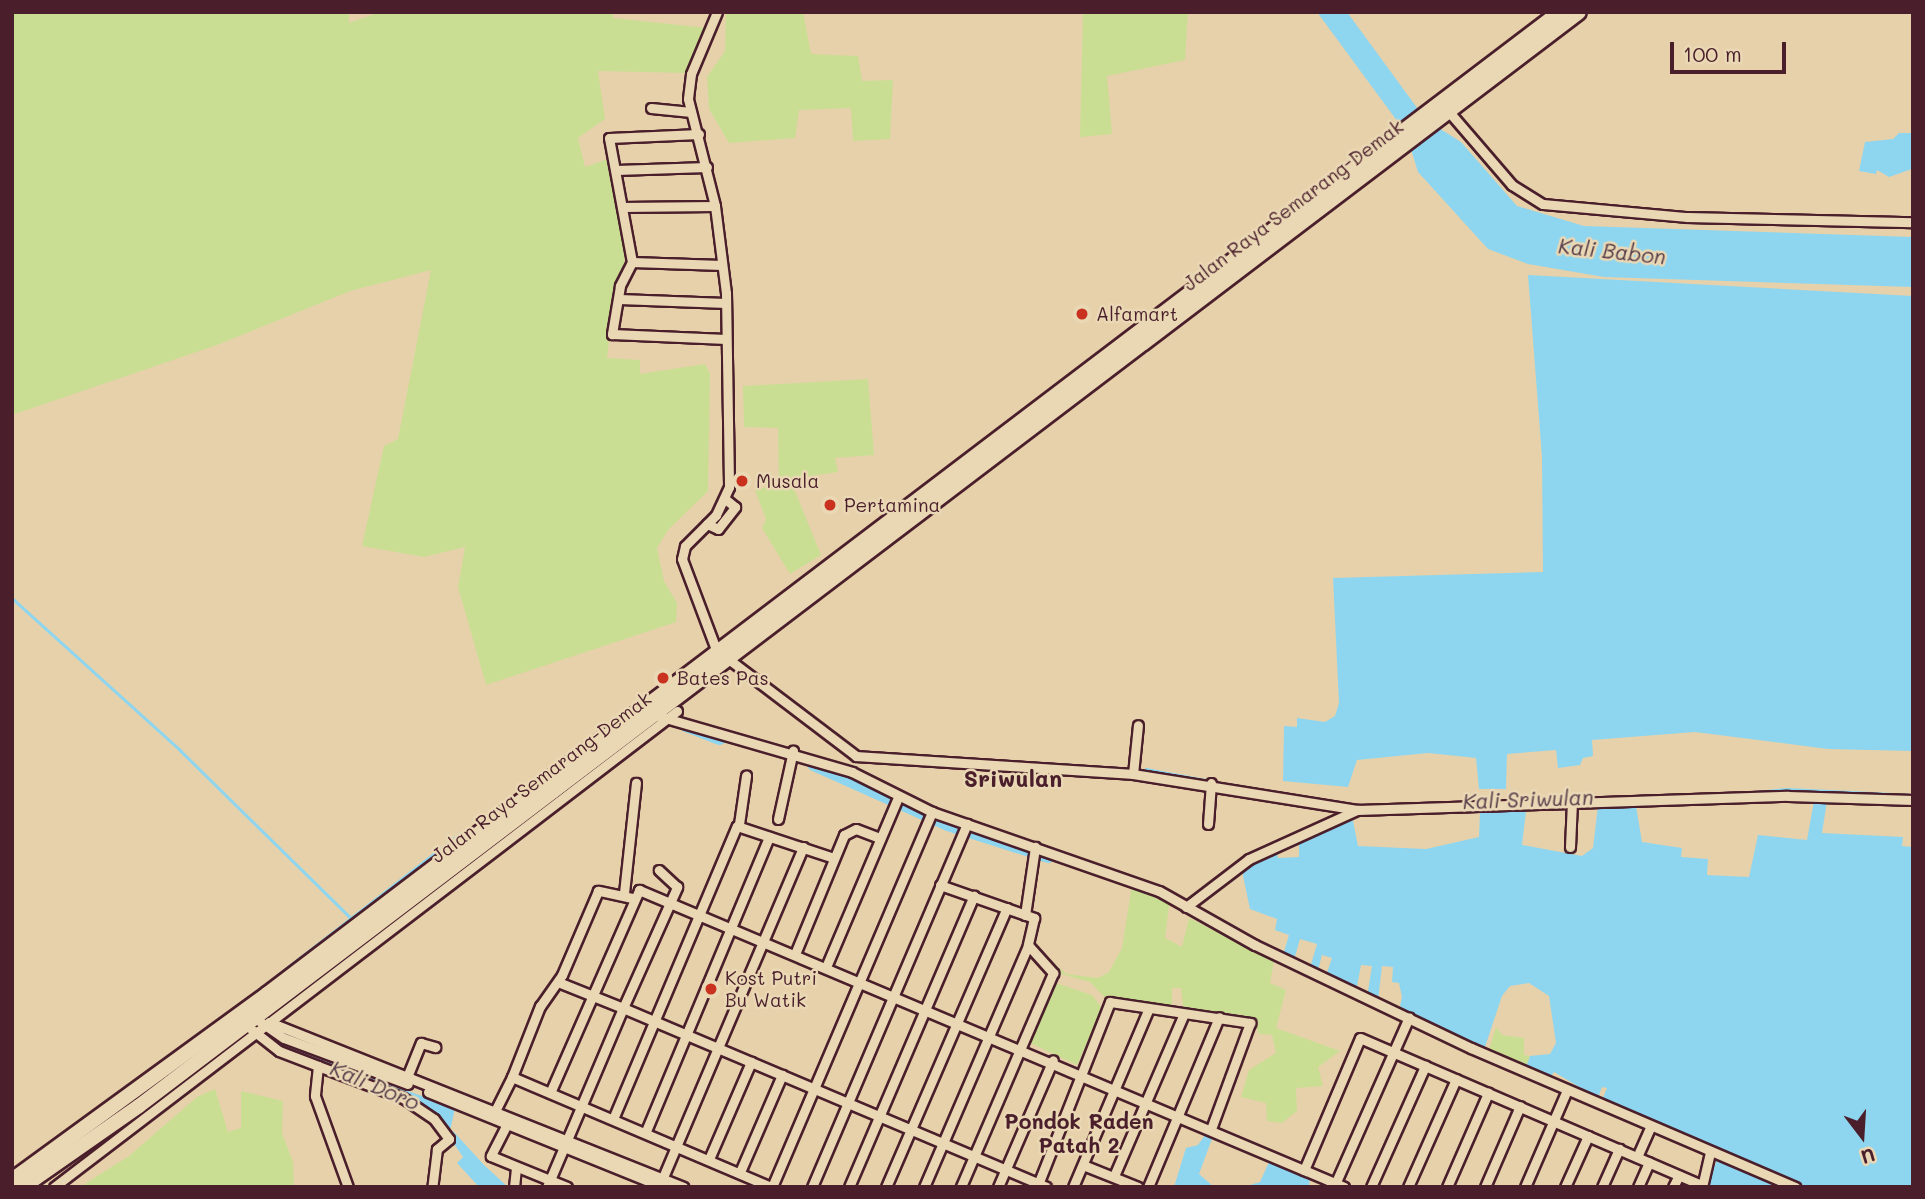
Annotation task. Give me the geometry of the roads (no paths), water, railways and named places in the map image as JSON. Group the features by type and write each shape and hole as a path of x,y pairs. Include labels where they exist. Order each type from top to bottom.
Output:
{"highway":[{"name":"Jalan Raya Semarang-Demak","path":"1441,114 1560,12"},
{"name":"Jalan Raya Semarang-Demak","path":"29,1185 722,655 1401,142 1579,12"},
{"name":"Jalan Raya Semarang-Demak","path":"615,736 660,718 674,707 722,655"},
{"name":"Jalan Raya Semarang-Demak","path":"12,1180 254,1015"}],"street":[{"path":"717,12 691,75 691,112 699,134 715,206 726,303 729,487 707,524 685,545 682,559 722,655 856,756 1133,774 1211,783 1357,810 1788,796 1913,800"},
{"path":"650,108 691,112"},
{"path":"1441,114 1512,186 1543,204 1687,217 1913,222"},
{"path":"699,134 610,136 632,262 619,299 614,337 726,339"},
{"path":"616,170 707,167"},
{"path":"622,207 715,206"},
{"path":"632,262 722,265"},
{"path":"619,299 726,303"},
{"path":"674,707 689,725"},
{"path":"54,1187 269,1026 660,718 852,772 896,801 931,815 1034,851 1128,878 1255,946 1567,1090 1795,1187"},
{"path":"1133,774 1138,725"},
{"path":"778,819 791,756"},
{"path":"852,772 856,756"},
{"path":"613,1119 739,824 746,776"},
{"path":"550,1093 591,997 626,893 636,783"},
{"path":"1208,824 1211,783"},
{"path":"826,967 896,801"},
{"path":"1570,847 1572,802"},
{"path":"1186,907 1249,859 1357,810"},
{"path":"512,1077 646,1131 772,1187 931,815"},
{"path":"739,824 769,837 834,858"},
{"path":"812,1187 965,827"},
{"path":"795,954 834,858 848,831 880,838"},
{"path":"646,1131 769,837"},
{"path":"661,1184 803,846"},
{"path":"1026,915 1034,851"},
{"path":"548,1183 671,902 677,885 659,870"},
{"path":"924,1187 1037,922 1026,915 940,885"},
{"path":"494,1113 512,1077 540,1006 558,982 598,891 626,893 639,890 671,902 1115,1086 1341,1185 1409,1017"},
{"path":"849,1187 974,896"},
{"path":"886,1187 1007,908"},
{"path":"961,1187 1053,973 1028,945"},
{"path":"558,982 1040,1186 1085,1074 1110,1002 1183,1016 1219,1017 1247,1022 1252,1029 1211,1129"},
{"path":"1073,1187 1148,1010"},
{"path":"254,1015 338,1067 405,1089 455,1099 661,1184 683,1187"},
{"path":"254,1015 257,1035 279,1051 318,1066 338,1067 405,1089"},
{"path":"1114,1176 1183,1016"},
{"path":"1148,1187 1219,1017"},
{"path":"269,1026 405,1089 435,1119 449,1139 437,1149 432,1187"},
{"path":"1304,1170 1360,1038 1702,1186 1710,1152"},
{"path":"405,1089 421,1043 435,1047"},
{"path":"998,1187 1053,1060"},
{"path":"709,1159 751,1062"},
{"path":"318,1066 315,1096 348,1187"},
{"path":"1371,1187 1425,1066"},
{"path":"740,1172 782,1075"},
{"path":"1408,1187 1456,1079"},
{"path":"1525,1187 1567,1090"},
{"path":"1447,1187 1488,1093"},
{"path":"1485,1187 1520,1106"},
{"path":"494,1113 507,1124 565,1143"},
{"path":"507,1124 491,1156 548,1183 567,1187"},
{"path":"1637,1157 1651,1126"},
{"path":"1565,1187 1588,1136"},
{"path":"1602,1187 1619,1149"},
{"path":"1638,1187 1649,1162"},
{"path":"1083,1165 1138,1187"},
{"path":"514,1187 516,1167"},
{"path":"1673,1187 1679,1175"}],"water":[{"name":"Kali Babon","path":"1317,12 1347,12 1426,120 1461,142 1517,206 1584,226 1913,237 1913,287 1604,277 1528,264 1488,249 1418,172 1406,133"},
{"path":"1899,133 1913,133 1912,169 1889,177 1877,170 1876,174 1859,171 1865,142 1893,139"},
{"path":"1528,275 1913,296 1913,751 1828,749 1695,732 1592,740 1593,756 1583,758 1580,765 1558,768 1556,750 1507,754 1506,789 1479,789 1476,758 1428,753 1357,760 1348,787 1283,781 1284,726 1297,727 1297,718 1325,722 1335,716 1339,703 1333,578 1543,572 1542,457"},
{"path":"1814,801 1827,801 1822,833 1903,837 1902,846 1913,847 1913,1187 1808,1187 1602,1100 1607,1088 1602,1087 1598,1098 1554,1072 1550,1078 1526,1067 1530,1056 1550,1054 1556,1043 1549,996 1529,983 1510,986 1502,996 1484,1050 1410,1016 1400,1006 1402,997 1399,983 1392,982 1393,967 1382,966 1378,1001 1367,997 1372,966 1361,965 1356,992 1325,978 1332,958 1322,955 1317,974 1309,971 1317,944 1300,939 1294,960 1283,955 1289,935 1275,930 1277,919 1250,909 1243,876 1244,867 1276,849 1278,858 1299,857 1299,839 1352,816 1358,846 1426,849 1479,837 1480,812 1526,811 1522,845 1582,856 1593,848 1598,806 1636,806 1642,842 1682,848 1681,857 1708,859 1707,875 1749,877 1758,835 1807,840"},
{"name":"Kali Doro","path":"267,1033 309,1055 455,1108 451,1127 447,1133 432,1115 286,1053 264,1036"},
{"path":"453,1131 508,1187 479,1187 457,1163 463,1157 448,1135"},
{"path":"1207,1132 1213,1136 1199,1174 1214,1187 1174,1187 1186,1148 1198,1145"},
{"path":"1717,1159 1782,1187 1705,1187 1709,1164 1715,1166"},
{"path":"1270,1160 1310,1177 1309,1187 1243,1187 1260,1182"}],"waterway":[{"path":"12,598 180,750 350,917"},
{"path":"686,725 720,738"},
{"name":"Kali Sriwulan","path":"852,749 866,753"},
{"name":"Kali Sriwulan","path":"953,758 1120,768"},
{"path":"814,764 948,824 1048,856"},
{"name":"Kali Sriwulan","path":"1146,769 1249,788"},
{"name":"Kali Sriwulan","path":"1733,794 1787,789 1913,795"},
{"name":"Kali Sriwulan","path":"1625,797 1706,794"},
{"path":"208,1029 459,834"},
{"path":"12,1170 21,1165"}],"place":[{"name":"Alfamart","path":"1082,314"},
{"name":"Musala","path":"742,481"},
{"name":"Pertamina","path":"830,505"},
{"name":"Bates Pas","path":"663,678"},
{"name":"Kost Putri Bu Watik","path":"711,989"}],"district":[{"name":"Sriwulan","path":"1013,778"},
{"name":"Pondok Raden Patah 2","path":"1079,1133"}]}
